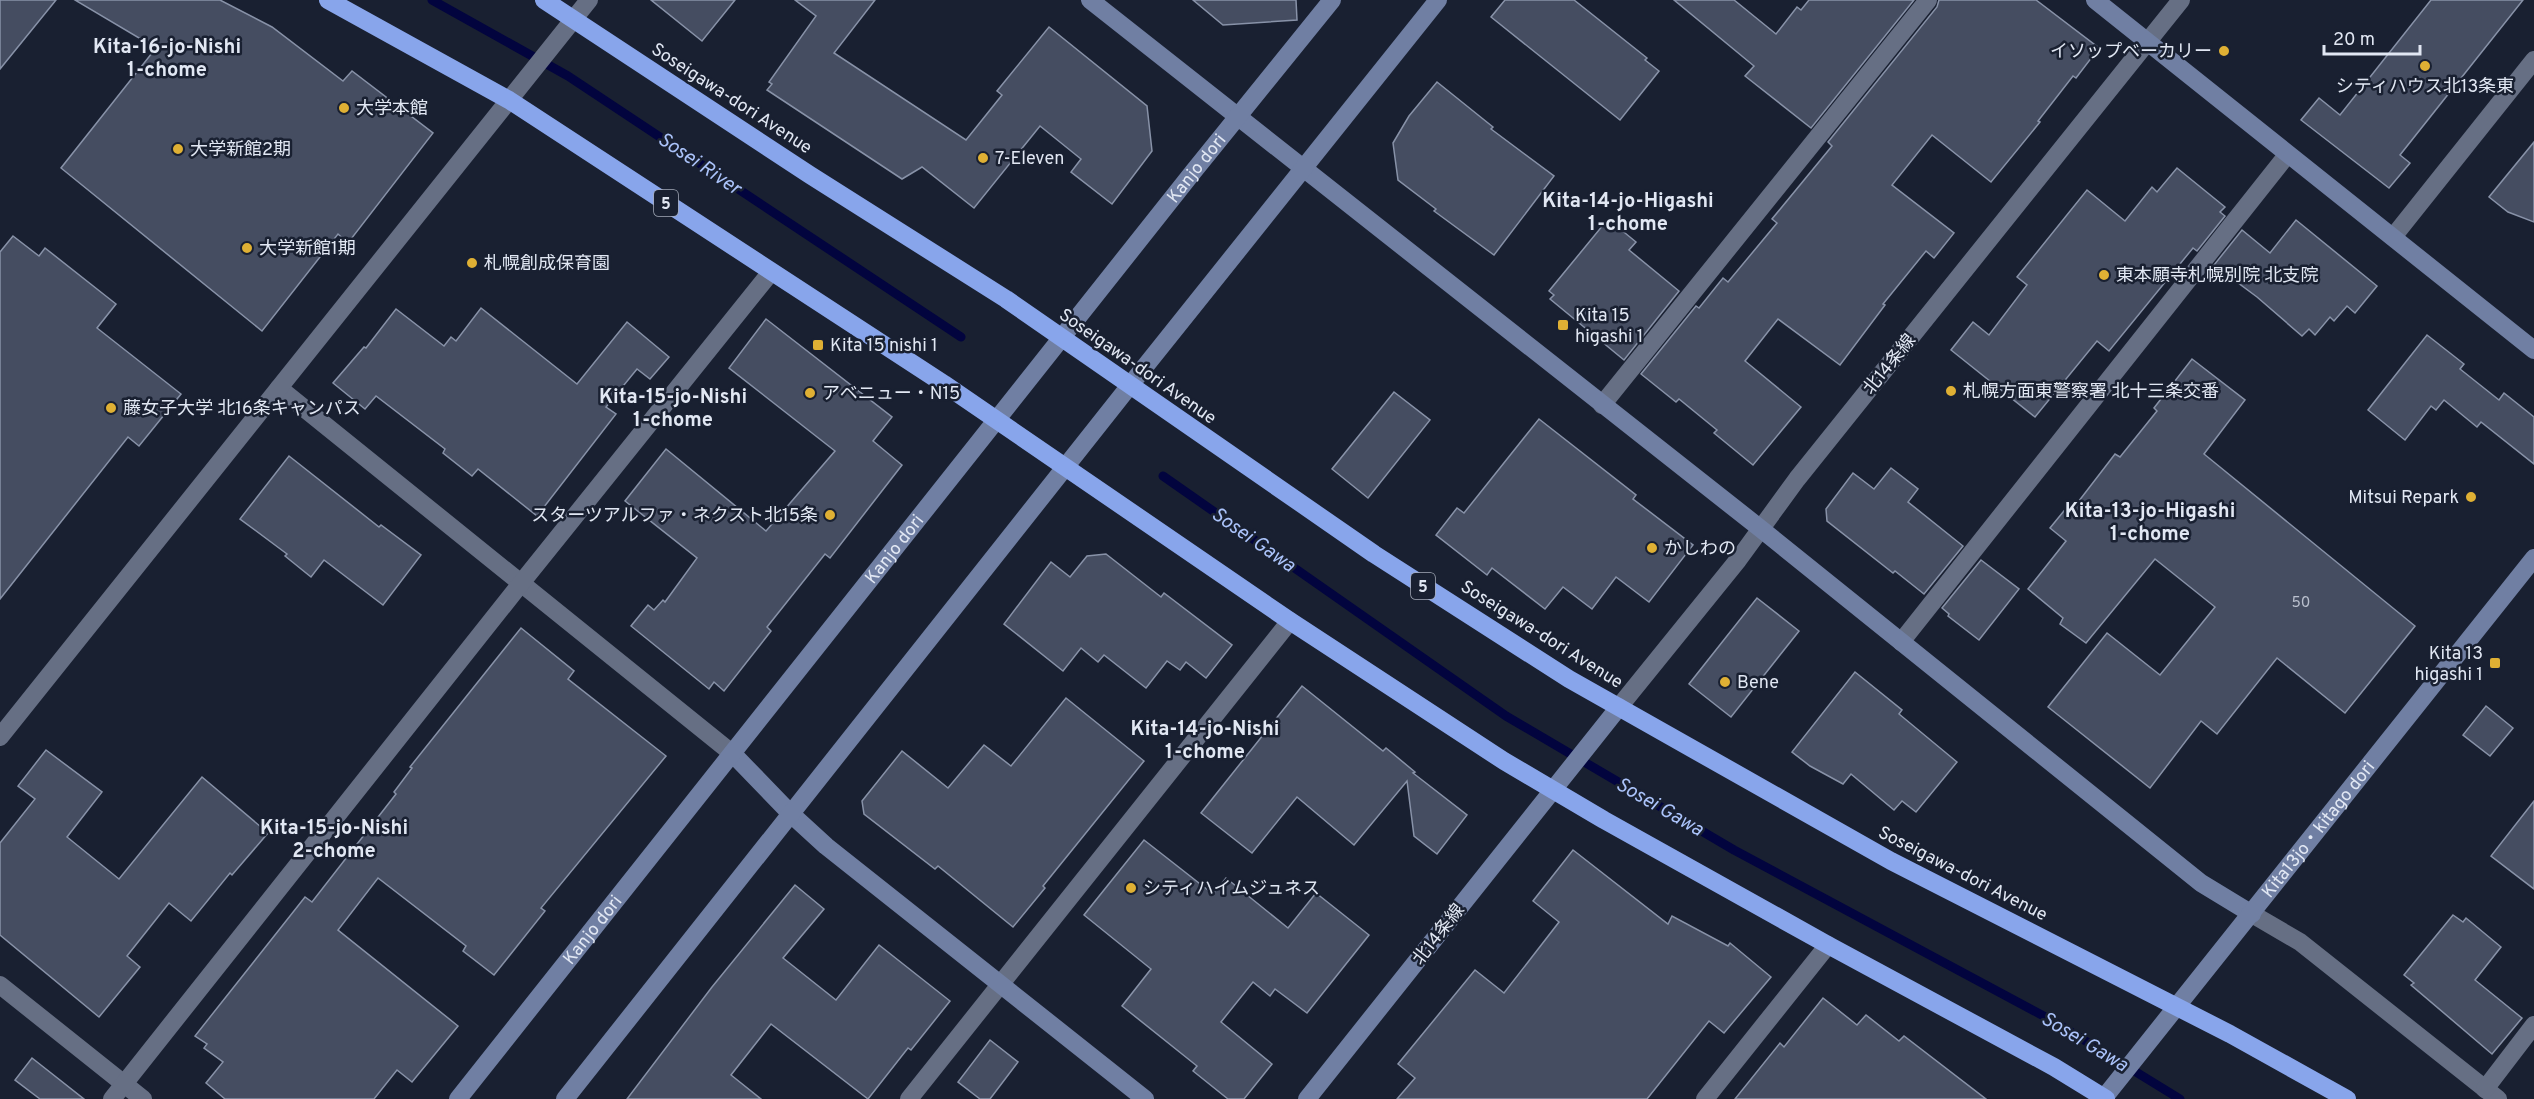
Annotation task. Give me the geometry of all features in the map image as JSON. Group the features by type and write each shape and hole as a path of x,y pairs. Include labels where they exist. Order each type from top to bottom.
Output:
{"highway":[{"name":"5","path":"328,0 508,100 997,420 1290,621 1552,790 1828,945 2054,1067 2104,1099"},
{"name":"Soseigawa-dori Avenue","path":"544,0 1062,337 1131,384 1183,424 1374,554 1569,679 1891,861 2177,1006 2347,1099"}],"street":[{"path":"0,737 589,0"},
{"path":"1090,0 1761,529 2201,883 2300,942 2491,1094 2534,1025"},
{"name":"Kanjo dori","path":"458,1099 675,822 732,754 1236,117 1332,0"},
{"path":"565,1099 1438,0"},
{"path":"1602,405 1928,0"},
{"path":"2095,0 2534,350"},
{"name":"北14条線","path":"1307,1099 2181,0"},
{"path":"2393,237 2534,60"},
{"path":"1901,642 2288,155"},
{"path":"112,1099 771,272"},
{"path":"279,388 522,582 732,754 826,846 1145,1099"},
{"name":"Kita13jo・kitago dori","path":"2104,1099 2534,558"},
{"path":"909,1099 1290,621"},
{"path":"1705,1099 1828,945"},
{"path":"0,985 143,1099"}],"building":[{"path":"0,0 56,0 0,69"},
{"path":"75,0 220,0 272,27 343,81 352,71 433,133 348,243 338,234 262,331 61,168 156,48"},
{"path":"651,0 735,0 702,41"},
{"path":"795,0 875,0 834,53 966,140 1002,95 997,91 1049,27 1147,106 1152,151 1112,204 1071,172 1081,159 1040,126 974,208 922,167 902,179 767,90 772,84 769,82 816,16"},
{"path":"1193,0 1296,0 1297,20 1223,25"},
{"path":"1505,0 1574,0 1647,58 1645,60 1659,71 1620,120 1491,17"},
{"path":"1674,0 1734,0 1776,34 1797,7 1801,10 1809,0 1914,0 1811,128 1745,76 1754,66"},
{"path":"1939,0 2036,0 2099,48 2076,78 2073,76 2038,121 2040,122 1991,182 1932,135 1892,185 1954,233 1934,258 1926,251 1883,304 1885,305 1840,365 1778,319 1745,361 1801,407 1753,465 1714,433 1717,430 1679,399 1676,402 1641,374 1696,306 1699,308 1723,278 1728,282 1777,223 1772,219 1832,146 1828,142 1937,7"},
{"name":"シティハウス北13条東","path":"2431,0 2523,0 2400,155 2410,163 2389,188 2301,120 2319,98 2340,115"},
{"path":"1437,82 1493,127 1491,129 1554,176 1494,255 1434,211 1436,209 1398,180 1393,143 1409,116"},
{"path":"2534,142 2534,222 2508,212 2489,197"},
{"path":"2177,168 2225,207 2220,212 2225,216 2197,251 2193,248 2109,351 2097,341 2035,417 1951,350 1973,322 1989,335 2027,285 2017,277 2087,190 2125,221 2152,187 2157,192"},
{"path":"1608,219 1636,242 1629,250 1679,291 1624,360 1550,299 1554,295 1549,291"},
{"path":"2296,220 2377,286 2355,313 2347,306 2334,321 2330,317 2315,335 2309,329 2302,336 2257,297 2214,265 2242,230 2270,253"},
{"path":"13,236 39,256 45,248 116,304 97,328 181,394 139,446 128,437 0,599 0,252"},
{"path":"481,308 577,384 627,322 669,357 650,379 637,369 606,407 616,414 537,516 478,469 472,476 443,453 445,449 376,396 365,409 333,383 364,347 366,348 396,309 444,346 451,337 456,341"},
{"path":"766,319 892,417 873,441 902,465 830,558 825,554 767,627 771,631 724,691 714,682 709,689 631,626 648,605 654,610 663,600 665,602 697,558 625,501 666,449 766,531 835,451 729,368"},
{"path":"2427,335 2464,364 2460,369 2499,400 2504,393 2534,417 2534,464 2481,422 2477,427 2444,400 2436,410 2431,406 2405,440 2368,410"},
{"path":"2192,359 2245,400 2204,454 2415,626 2345,713 2277,658 2217,734 2201,721 2150,788 2048,707 2107,633 2160,675 2215,607 2155,559 2086,643 2060,624 2063,618 2028,589 2066,541 2050,528 2068,506 2072,510 2115,454 2120,457 2157,411 2154,408"},
{"path":"1394,392 1430,420 1368,498 1332,469"},
{"path":"1539,419 1636,495 1633,499 1693,545 1649,602 1616,577 1592,609 1563,587 1545,609 1492,568 1487,575 1436,535 1457,508 1464,513"},
{"path":"289,456 379,527 381,525 421,555 383,605 324,560 311,577 285,556 287,554 240,519"},
{"path":"1891,468 1918,489 1908,502 1963,546 1924,594 1895,571 1893,573 1827,521 1826,509 1853,473 1874,489"},
{"path":"1106,554 1161,597 1164,593 1232,645 1206,678 1186,662 1180,670 1167,661 1146,688 1104,655 1098,662 1081,648 1063,671 1004,624 1051,562 1070,577 1087,556"},
{"path":"1981,560 2019,589 1979,640 1948,616 1949,614 1942,608"},
{"path":"1757,598 1799,631 1731,717 1689,684"},
{"path":"521,628 574,671 568,679 666,756 541,908 545,911 494,975 463,951 466,946 378,878 338,930 458,1026 412,1082 397,1070 374,1099 225,1099 206,1083 223,1062 204,1048 207,1044 195,1036 305,897 312,902 396,794 394,792 412,768 410,767"},
{"path":"1855,672 1902,710 1899,714 1957,762 1916,812 1902,801 1894,810 1851,774 1843,784 1810,766 1792,752"},
{"path":"1302,686 1383,751 1386,748 1415,772 1413,773 1467,815 1437,854 1414,836 1407,781 1354,845 1297,797 1252,853 1201,813"},
{"path":"1066,698 1144,761 1043,886 1045,888 1013,927 938,866 935,869 864,814 862,801 902,751 948,788 984,745 1011,766"},
{"path":"2486,706 2513,728 2490,756 2463,735"},
{"path":"46,750 102,792 67,837 119,879 202,777 268,833 232,875 230,873 191,921 169,903 127,956 140,967 99,1017 0,935 0,843 35,799 18,786"},
{"path":"2534,801 2534,889 2491,856"},
{"path":"1144,840 1213,894 1226,878 1288,928 1316,893 1369,935 1307,1013 1275,989 1270,996 1253,982 1221,1022 1272,1064 1244,1099 1228,1099 1193,1071 1197,1066 1122,1006 1151,969 1084,915"},
{"path":"1573,850 1668,924 1672,916 1728,946 1730,943 1771,977 1724,1033 1709,1021 1647,1099 1397,1099 1415,1078 1398,1064 1475,970 1504,993 1559,922 1533,901"},
{"path":"795,885 824,909 783,958 836,1000 879,945 950,1001 911,1050 908,1048 868,1099 771,1024 731,1075 761,1099 627,1099 712,987"},
{"path":"2453,915 2463,922 2466,918 2501,947 2475,980 2522,1018 2492,1054 2411,985 2414,983 2404,975"},
{"path":"1823,998 1857,1025 1866,1015 1899,1041 1904,1036 1986,1099 1735,1099 1780,1043 1784,1047"},
{"path":"990,1040 1018,1062 990,1099 980,1099 958,1082"},
{"path":"32,1058 84,1099 40,1099 15,1080"}],"waterway":[{"name":"Sosei River","path":"432,0 568,76 961,337"},
{"name":"Sosei Gawa","path":"1163,476 1506,716 1734,850 2053,1021 2180,1099"}],"place":[{"name":"イソップベーカリー","path":"2224,51"},
{"name":"シティハウス北13条東","path":"2425,66"},
{"name":"大学本館","path":"344,108"},
{"name":"大学新館2期","path":"178,149"},
{"name":"7-Eleven","path":"983,158"},
{"name":"大学新館1期","path":"247,248"},
{"name":"札幌創成保育園","path":"472,263"},
{"name":"東本願寺札幌別院 北支院","path":"2104,275"},
{"name":"Kita 15 higashi 1","path":"1563,325"},
{"name":"Kita 15 nishi 1","path":"818,345"},
{"name":"札幌方面東警察署 北十三条交番","path":"1951,391"},
{"name":"アベニュー・N15","path":"810,393"},
{"name":"藤女子大学 北16条キャンパス","path":"111,408"},
{"name":"Mitsui Repark","path":"2471,497"},
{"name":"スターツアルファ・ネクスト北15条","path":"830,515"},
{"name":"かしわの","path":"1652,548"},
{"name":"Kita 13 higashi 1","path":"2495,663"},
{"name":"Bene","path":"1725,682"},
{"name":"シティハイムジュネス","path":"1131,888"}],"district":[{"name":"Kita-16-jo-Nishi 1-chome","path":"167,58"},
{"name":"Kita-14-jo-Higashi 1-chome","path":"1628,212"},
{"name":"Kita-15-jo-Nishi 1-chome","path":"673,408"},
{"name":"Kita-13-jo-Higashi 1-chome","path":"2150,522"},
{"name":"Kita-14-jo-Nishi 1-chome","path":"1205,740"},
{"name":"Kita-15-jo-Nishi 2-chome","path":"334,838"}]}
